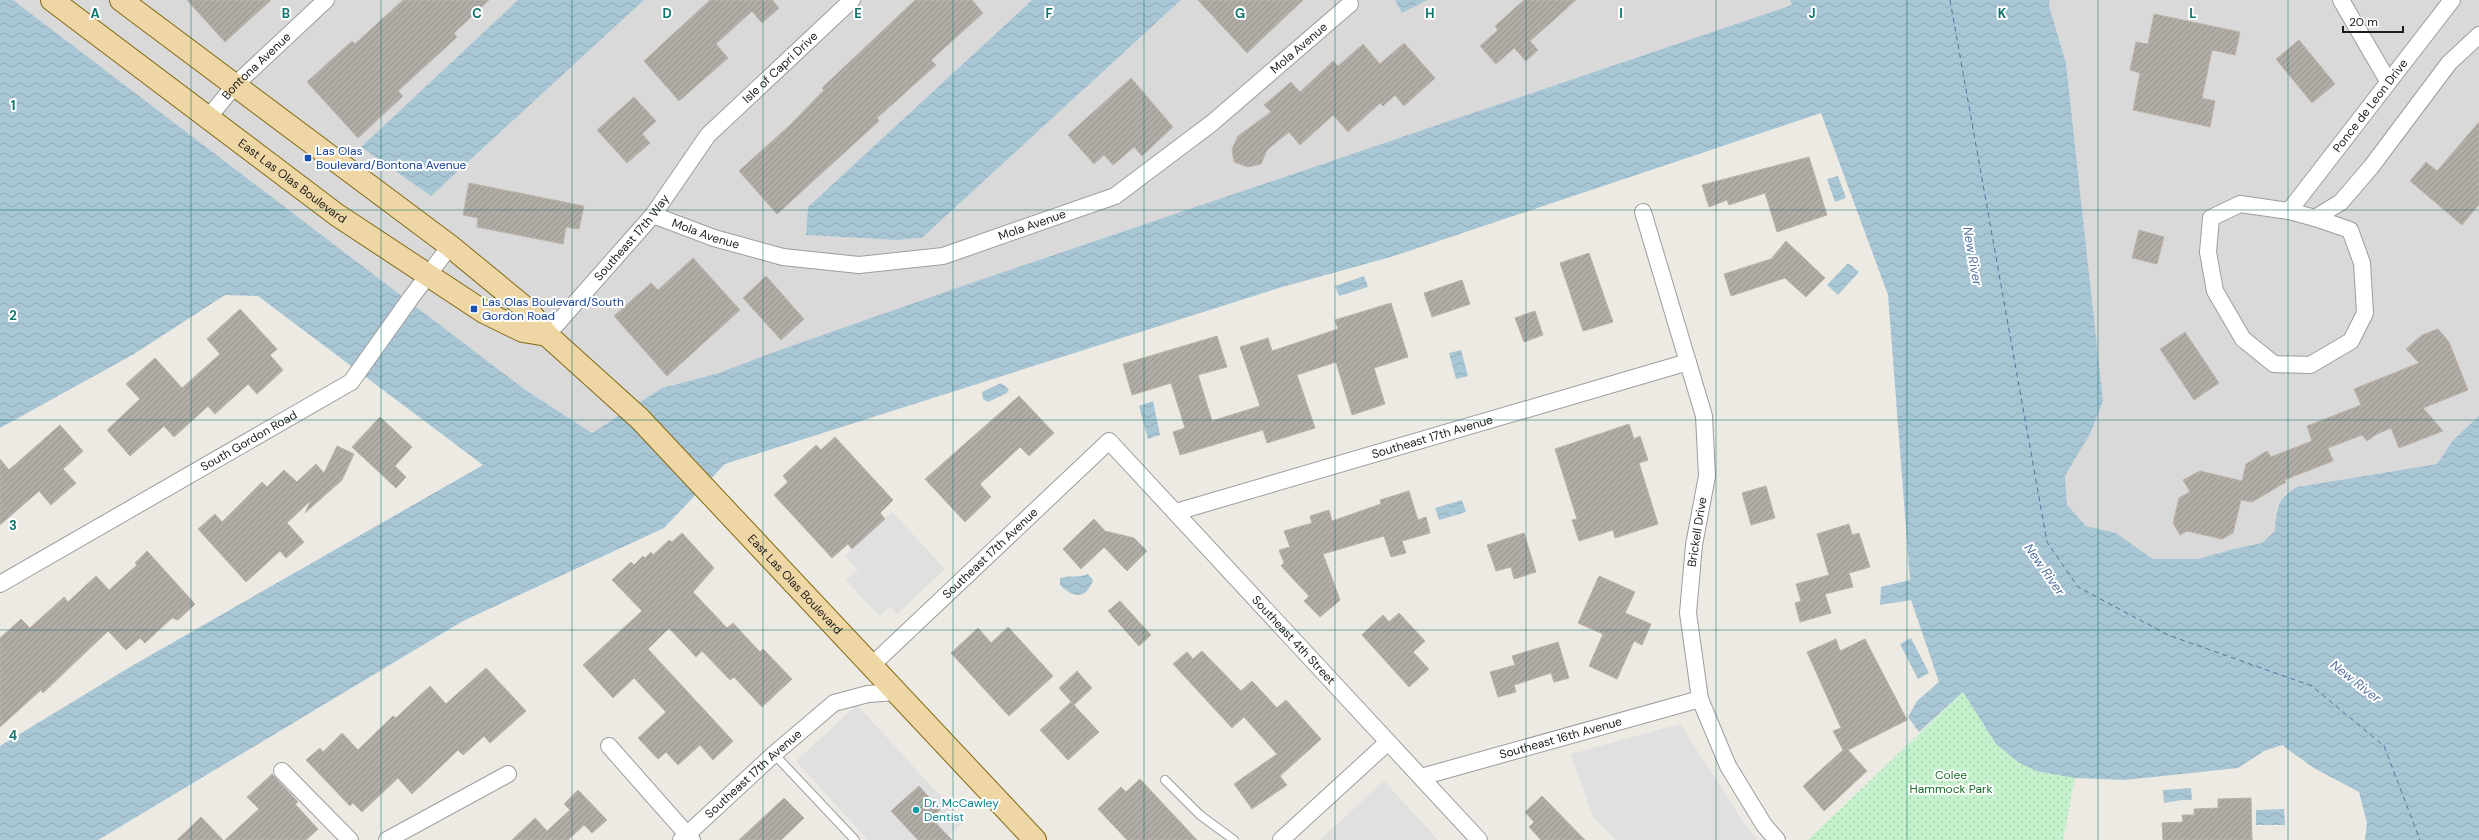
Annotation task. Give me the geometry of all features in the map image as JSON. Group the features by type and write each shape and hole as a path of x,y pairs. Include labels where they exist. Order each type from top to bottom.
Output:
{"main road":[{"name":"East Las Olas Boulevard","path":"52,0 337,215 484,312 514,328 547,335"},
{"name":"East Las Olas Boulevard","path":"121,0 450,246 529,311 547,335 640,419 1035,840"}],"street":[{"name":"Bontona Avenue","path":"208,118 235,85 326,0"},
{"name":"Isle of Capri Drive","path":"708,134 852,0"},
{"path":"2342,0 2388,81"},
{"name":"Ponce de Leon Drive","path":"2289,211 2452,0"},
{"name":"Mola Avenue","path":"653,215 714,238 783,257 858,265 942,256 1115,196 1212,123 1350,4"},
{"path":"2315,218 2341,202 2371,167 2449,63 2479,35"},
{"name":"Southeast 17th Way","path":"547,335 653,215 708,134"},
{"path":"2240,204 2289,211 2315,218 2350,230 2362,263 2365,313 2351,341 2310,365 2274,364 2243,339 2215,290 2208,252 2211,218 2240,204"},
{"name":"Brickell Drive","path":"1643,212 1704,416 1707,476 1694,545 1688,613 1700,699 1728,766 1764,825 1778,840"},
{"name":"South Gordon Road","path":"0,584 352,382 410,299 450,246"},
{"name":"Southeast 17th Avenue","path":"1176,512 1688,362"},
{"name":"Southeast 17th Avenue","path":"871,666 1109,440"},
{"name":"Southeast 4th Street","path":"1109,440 1479,840"},
{"name":"Southeast 17th Avenue","path":"687,838 774,754 834,703 868,694 896,692"},
{"name":"Southeast 16th Avenue","path":"1421,777 1700,699"},
{"path":"1281,840 1388,742"},
{"path":"609,746 687,838"},
{"path":"282,771 350,840"},
{"path":"387,840 508,774"}],"lane":[{"path":"774,754 855,840"},
{"path":"1165,780 1200,815 1234,840"}],"shaded area":[{"path":"13,0 518,0 361,147 431,196 644,0 1032,0 808,207 806,235 896,240 922,238 1181,0 1395,0 1403,13 1428,0 1790,0 1792,5 974,282 719,373 662,388 592,433 524,389"},
{"path":"2050,0 2479,0 2479,416 2453,440 2437,464 2297,487 2286,494 2276,509 2275,531 2262,543 2233,549 2198,559 2153,559 2116,533 2086,526 2067,505 2065,476 2091,432 2103,401 2066,63 2049,6"},
{"path":"892,512 945,569 897,614 890,606 879,616 846,580 858,570 845,556"},
{"path":"857,705 964,822 944,840 868,840 796,761"},
{"path":"1680,724 1746,826 1758,840 1616,840 1593,817 1571,754"},
{"path":"1384,781 1438,840 1320,840"}],"green space":[{"name":"Colee Hammock Park","path":"1963,692 1996,744 2036,771 2075,778 2063,840 1808,840"}],"water":[{"name":"New River","path":"0,0 13,0 524,389 592,433 662,388 719,373 777,351 974,282 1792,5 1790,0 2050,0 2049,6 2066,63 2103,401 2091,432 2065,476 2067,505 2086,526 2116,533 2153,559 2198,559 2233,549 2262,543 2275,531 2277,511 2282,500 2290,491 2297,487 2437,464 2453,440 2479,416 2479,840 2365,840 2367,823 2359,792 2314,768 2282,745 2264,751 2238,768 2125,780 2075,778 2036,771 2018,762 1996,744 1963,692 1919,732 1908,717 1917,701 1939,682 1911,600 1880,605 1881,587 1910,580 1888,295 1821,113 1394,256 1279,288 725,464 664,528 463,621 98,840 0,840 0,746 130,667 483,465 258,296 225,295 134,354 0,428"},
{"path":"518,0 644,0 431,196 361,147"},
{"path":"1032,0 1181,0 922,238 896,240 806,235 808,207"},
{"path":"1395,0 1428,0 1402,13"},
{"path":"1838,176 1846,198 1835,202 1827,179"},
{"path":"1848,263 1859,272 1838,295 1827,285"},
{"path":"1364,276 1368,287 1339,296 1335,286"},
{"path":"1461,350 1468,376 1456,379 1449,353"},
{"path":"1001,383 1009,389 1007,393 988,402 983,399 982,392"},
{"path":"1153,401 1160,435 1148,439 1139,406"},
{"path":"1462,500 1466,512 1439,520 1435,508"},
{"path":"1088,574 1093,580 1087,591 1083,594 1079,595 1070,593 1060,585 1060,578"},
{"path":"1911,638 1929,673 1918,679 1900,644"},
{"path":"2191,788 2192,800 2164,803 2163,790"},
{"path":"2284,809 2285,825 2256,825 2256,810"}],"building":[{"path":"187,0 271,0 225,42"},
{"path":"403,0 489,0 454,33 457,37 398,91 403,96 358,138 307,82 352,41 355,44"},
{"path":"710,0 772,0 779,8 762,23 752,11 716,44 728,58 679,101 644,61"},
{"path":"915,0 972,0 983,13 931,60 936,65 877,118 879,121 777,214 739,171 790,125 824,90 822,88"},
{"path":"1198,0 1303,0 1247,53"},
{"path":"1524,0 1576,0 1530,41 1538,50 1526,61 1514,48 1496,64 1480,46 1498,30 1495,26"},
{"path":"2154,14 2240,32 2235,55 2212,50 2202,98 2215,101 2210,127 2133,110 2140,73 2130,70 2136,42 2148,44"},
{"path":"2299,40 2335,84 2312,103 2276,59"},
{"path":"1404,43 1435,78 1404,106 1395,95 1383,106 1380,103 1348,132 1333,115 1300,145 1289,132 1267,150 1261,164 1248,167 1234,162 1232,149 1238,136 1271,112 1264,105 1291,82 1300,92 1333,61 1338,66 1363,44 1380,64"},
{"path":"1131,78 1173,127 1142,156 1134,147 1113,165 1104,155 1094,164 1068,135"},
{"path":"634,97 656,121 642,134 650,143 627,163 597,130"},
{"path":"2479,122 2479,204 2462,225 2410,181 2426,162 2437,171"},
{"path":"1809,157 1827,215 1777,232 1765,193 1729,205 1727,200 1709,207 1702,185"},
{"path":"469,183 584,206 579,229 566,227 563,244 477,227 478,218 463,215"},
{"path":"2139,230 2164,237 2157,264 2132,258"},
{"path":"1786,241 1825,278 1806,297 1785,278 1731,296 1724,274 1771,259"},
{"path":"1589,253 1613,322 1583,331 1560,263"},
{"path":"693,258 740,310 667,376 614,316 651,283 658,290"},
{"path":"766,276 804,319 781,340 743,298"},
{"path":"1462,280 1470,304 1432,317 1424,293"},
{"path":"1391,303 1408,357 1374,368 1385,404 1352,415 1336,362 1297,375 1315,428 1267,443 1263,430 1180,455 1173,432 1185,428 1171,383 1132,395 1123,364 1217,336 1227,367 1198,375 1212,421 1260,406 1240,347 1268,338 1272,351 1338,329 1335,320"},
{"path":"240,309 277,349 270,355 283,370 257,394 248,384 215,414 208,406 174,437 164,426 130,456 107,430 140,399 126,384 155,358 182,388 220,354 207,339"},
{"path":"1535,311 1543,335 1524,342 1515,318"},
{"path":"2438,329 2449,342 2468,390 2423,408 2443,431 2399,448 2391,428 2375,435 2367,441 2362,435 2328,448 2333,461 2284,480 2286,482 2252,502 2241,500 2233,533 2222,539 2187,531 2180,535 2173,523 2179,498 2190,492 2183,480 2200,471 2242,481 2246,464 2267,451 2271,457 2312,441 2307,426 2361,405 2354,389 2419,363 2406,349 2422,335"},
{"path":"2185,332 2219,383 2194,400 2160,349"},
{"path":"1019,396 1054,433 1029,456 1020,447 980,484 991,497 965,522 925,479"},
{"path":"380,417 412,447 395,466 406,477 396,488 352,447"},
{"path":"1629,424 1634,439 1640,436 1648,460 1639,463 1658,524 1615,538 1613,530 1579,541 1572,520 1577,519 1555,449"},
{"path":"60,425 83,451 63,469 76,483 51,505 39,491 0,525 0,459 9,470"},
{"path":"835,437 893,500 880,513 885,519 852,549 848,544 832,558 774,495 788,482 783,476 816,445 821,450"},
{"path":"337,446 354,454 342,480 305,513 311,500 287,523 304,542 286,558 280,551 246,582 198,529 215,514 222,522 262,482 267,487 284,470 297,482 316,464 324,473"},
{"path":"1766,486 1775,518 1751,525 1742,493"},
{"path":"1409,491 1418,520 1426,517 1430,533 1402,541 1406,553 1391,557 1384,536 1323,554 1340,600 1320,617 1304,601 1309,596 1281,566 1284,563 1279,550 1290,547 1284,531 1312,523 1310,516 1329,510 1332,521 1381,504 1380,500"},
{"path":"1094,519 1105,531 1134,538 1147,551 1127,571 1104,547 1081,569 1063,549"},
{"path":"1849,524 1852,535 1859,533 1870,567 1849,573 1853,587 1825,594 1831,613 1800,622 1795,603 1801,601 1796,584 1829,575 1817,534"},
{"path":"682,533 714,568 693,592 727,628 733,623 760,652 763,649 792,679 762,707 734,677 730,680 702,651 696,657 669,628 648,649 733,741 713,760 700,745 678,765 666,752 658,759 638,738 666,712 634,678 613,698 583,665 642,611 612,580 631,562 634,565 643,556 645,558 651,552 653,555 669,540 672,542"},
{"path":"1524,533 1536,572 1514,579 1511,567 1496,571 1487,545"},
{"path":"147,551 195,604 178,620 172,618 145,643 140,638 126,650 108,631 43,693 41,690 0,727 0,638 21,619 30,628 64,597 68,602 96,576 109,590 137,565 135,563"},
{"path":"1599,576 1635,592 1625,613 1651,624 1642,645 1634,641 1617,679 1589,666 1603,634 1578,623"},
{"path":"1120,601 1151,635 1139,646 1108,611"},
{"path":"1399,613 1425,641 1413,652 1429,669 1409,687 1362,635 1383,615 1389,622"},
{"path":"1008,627 1053,676 1009,716 951,653 978,628 991,643"},
{"path":"1836,639 1840,651 1865,639 1907,720 1848,750 1867,771 1824,811 1803,786 1843,750 1833,731 1841,728 1807,652"},
{"path":"1558,642 1569,678 1554,682 1551,673 1514,685 1516,692 1498,697 1490,672 1515,665 1512,656"},
{"path":"1202,651 1241,691 1252,681 1277,708 1286,700 1321,739 1280,776 1287,785 1252,809 1234,784 1277,754 1244,717 1232,728 1173,664 1187,652 1193,659"},
{"path":"486,668 526,711 490,743 484,736 463,755 458,750 412,794 398,778 362,812 353,803 350,806 306,760 320,748 323,752 342,733 358,750 393,716 396,718 430,686 446,704"},
{"path":"1077,671 1092,688 1074,705 1059,688"},
{"path":"1071,702 1099,732 1068,760 1040,730"},
{"path":"272,774 298,802 295,804 318,829 306,840 225,840 259,809 247,797"},
{"path":"1140,779 1197,840 1127,840 1098,809 1121,787 1126,792"},
{"name":"Dr. McCawley Dentist","path":"919,786 940,810 931,818 952,840 918,840 891,811"},
{"path":"578,790 607,820 592,833 584,825 568,840 512,840 535,818 547,831 570,810 564,804"},
{"path":"1542,796 1585,840 1541,840 1529,827 1534,822 1525,812"},
{"path":"784,798 804,818 781,840 739,840"},
{"path":"2251,798 2252,840 2163,840 2162,823 2183,822 2182,815 2194,815 2194,809 2218,808 2218,799"},
{"path":"201,817 223,840 177,840"}],"ferry route":[{"path":"1950,0 2047,542 2078,587 2168,635 2312,686 2384,746 2420,840"}],"place":[{"name":"Las Olas Boulevard/Bontona Avenue","path":"308,158"},
{"name":"Las Olas Boulevard/South Gordon Road","path":"474,309"},
{"name":"Dr. McCawley Dentist","path":"916,810"}]}
